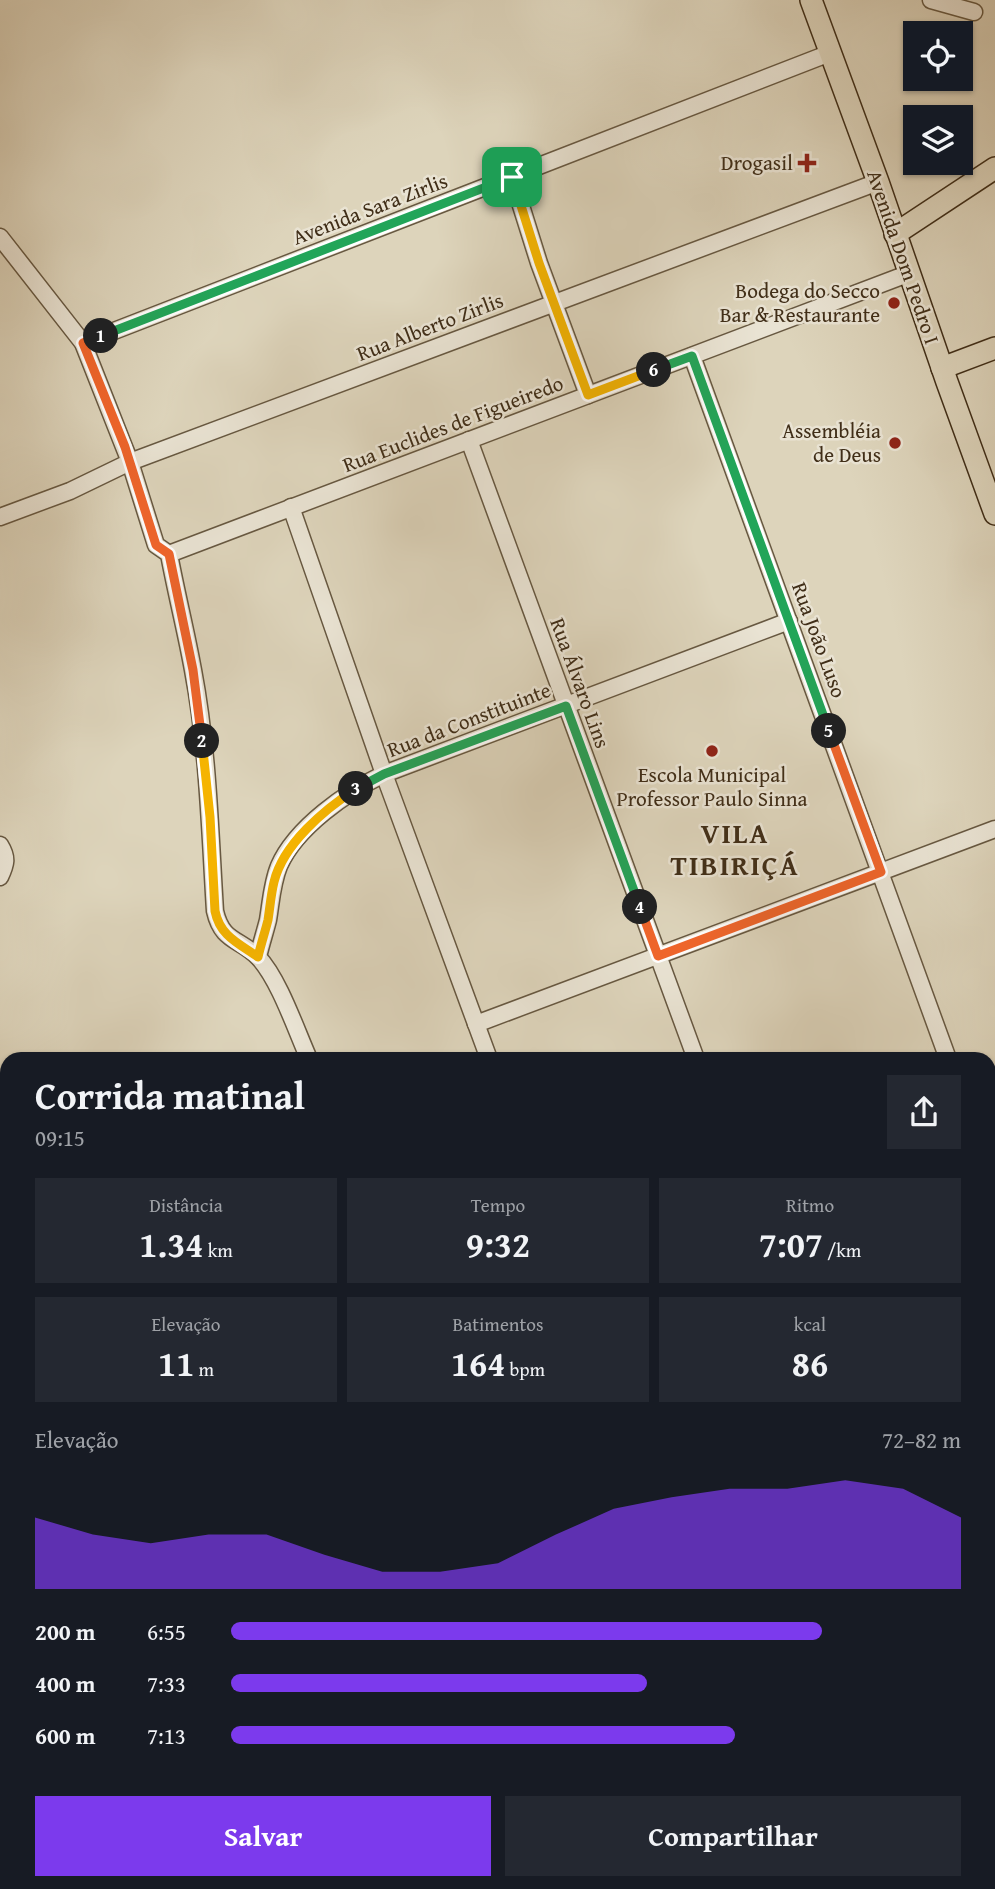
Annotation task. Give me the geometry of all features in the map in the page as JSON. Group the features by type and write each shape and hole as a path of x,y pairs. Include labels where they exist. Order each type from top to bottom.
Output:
{"main road":[{"name":"Avenida Dom Pedro I","path":"810,0 995,514"},
{"path":"895,234 995,168"},
{"path":"942,368 995,348"}],"street":[{"path":"931,0 974,12"},
{"name":"Avenida Sara Zirlis","path":"83,343 830,53"},
{"path":"512,177 539,263 588,395"},
{"name":"Rua Alberto Zirlis","path":"0,517 70,491 130,462 877,182"},
{"path":"0,237 83,343 130,462 156,545 169,554 200,717 218,925 226,935 258,957 278,990 306,1052"},
{"name":"Rua Euclides de Figueiredo","path":"169,554 909,274"},
{"name":"Rua João Luso","path":"692,356 945,1052"},
{"name":"Rua Álvaro Lins","path":"469,440 693,1052"},
{"path":"291,507 384,774 486,1052"},
{"name":"Rua da Constituinte","path":"258,957 274,881 286,854 329,808 363,784 789,621"},
{"path":"476,1024 995,829"},
{"path":"0,845 7,862 0,877"}],"place":[{"name":"Drogasil","path":"807,163"},
{"name":"Bodega do Secco Bar & Restaurante","path":"894,303"},
{"name":"Assembléia de Deus","path":"895,443"},
{"name":"Escola Municipal Professor Paulo Sinna","path":"712,751"}],"district":[{"name":"VILA TIBIRIÇÁ","path":"735,849"}],"route":[{"path":"512,177 539,263 588,395 692,356 881,872 658,956 566,706 384,774 363,784 329,808 295,842 280,866 274,881 258,957 226,935 218,925 201,728 193,670 169,554 156,545 125,447 83,343 512,177"}]}
